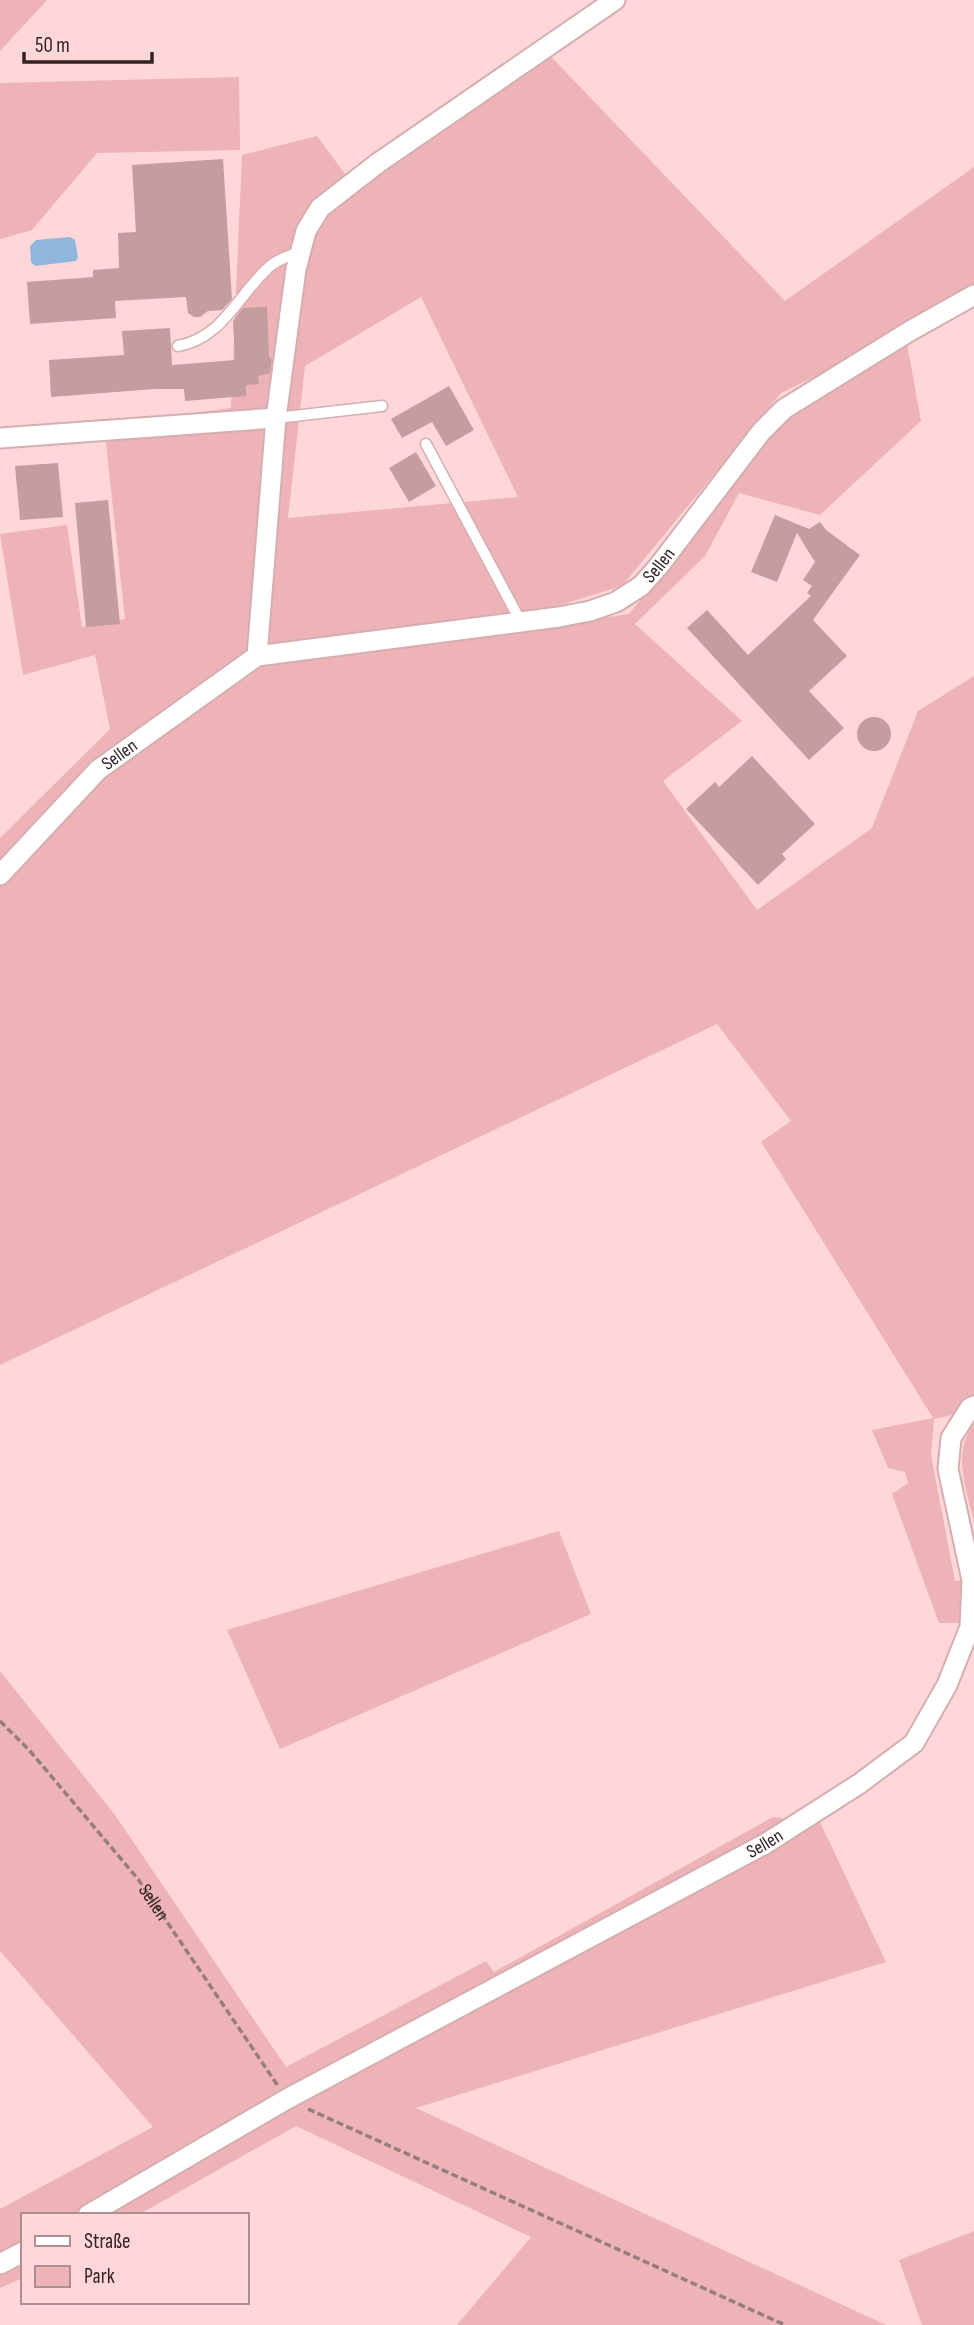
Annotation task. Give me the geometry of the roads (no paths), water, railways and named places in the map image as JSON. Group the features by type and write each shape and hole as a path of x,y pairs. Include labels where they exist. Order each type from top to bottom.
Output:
{"street":[{"path":"257,656 276,418 296,269 306,231 320,208 339,193 615,0"},
{"name":"Sellen","path":"0,875 98,770 257,656 590,611 633,592 658,567 747,450 785,409 974,295"},
{"path":"0,438 276,418"},
{"name":"Sellen","path":"91,2213 287,2099 765,1844 859,1784 914,1743 947,1685 970,1627 972,1580 948,1469 951,1438 974,1406"},
{"path":"0,2264 21,2253"}],"lane":[{"path":"178,346 197,343 222,322 269,266 301,250"},
{"path":"276,418 382,406"},
{"path":"426,444 521,622"}],"water":[{"path":"70,237 75,240 78,257 76,261 35,266 31,262 30,246 36,240"}]}
